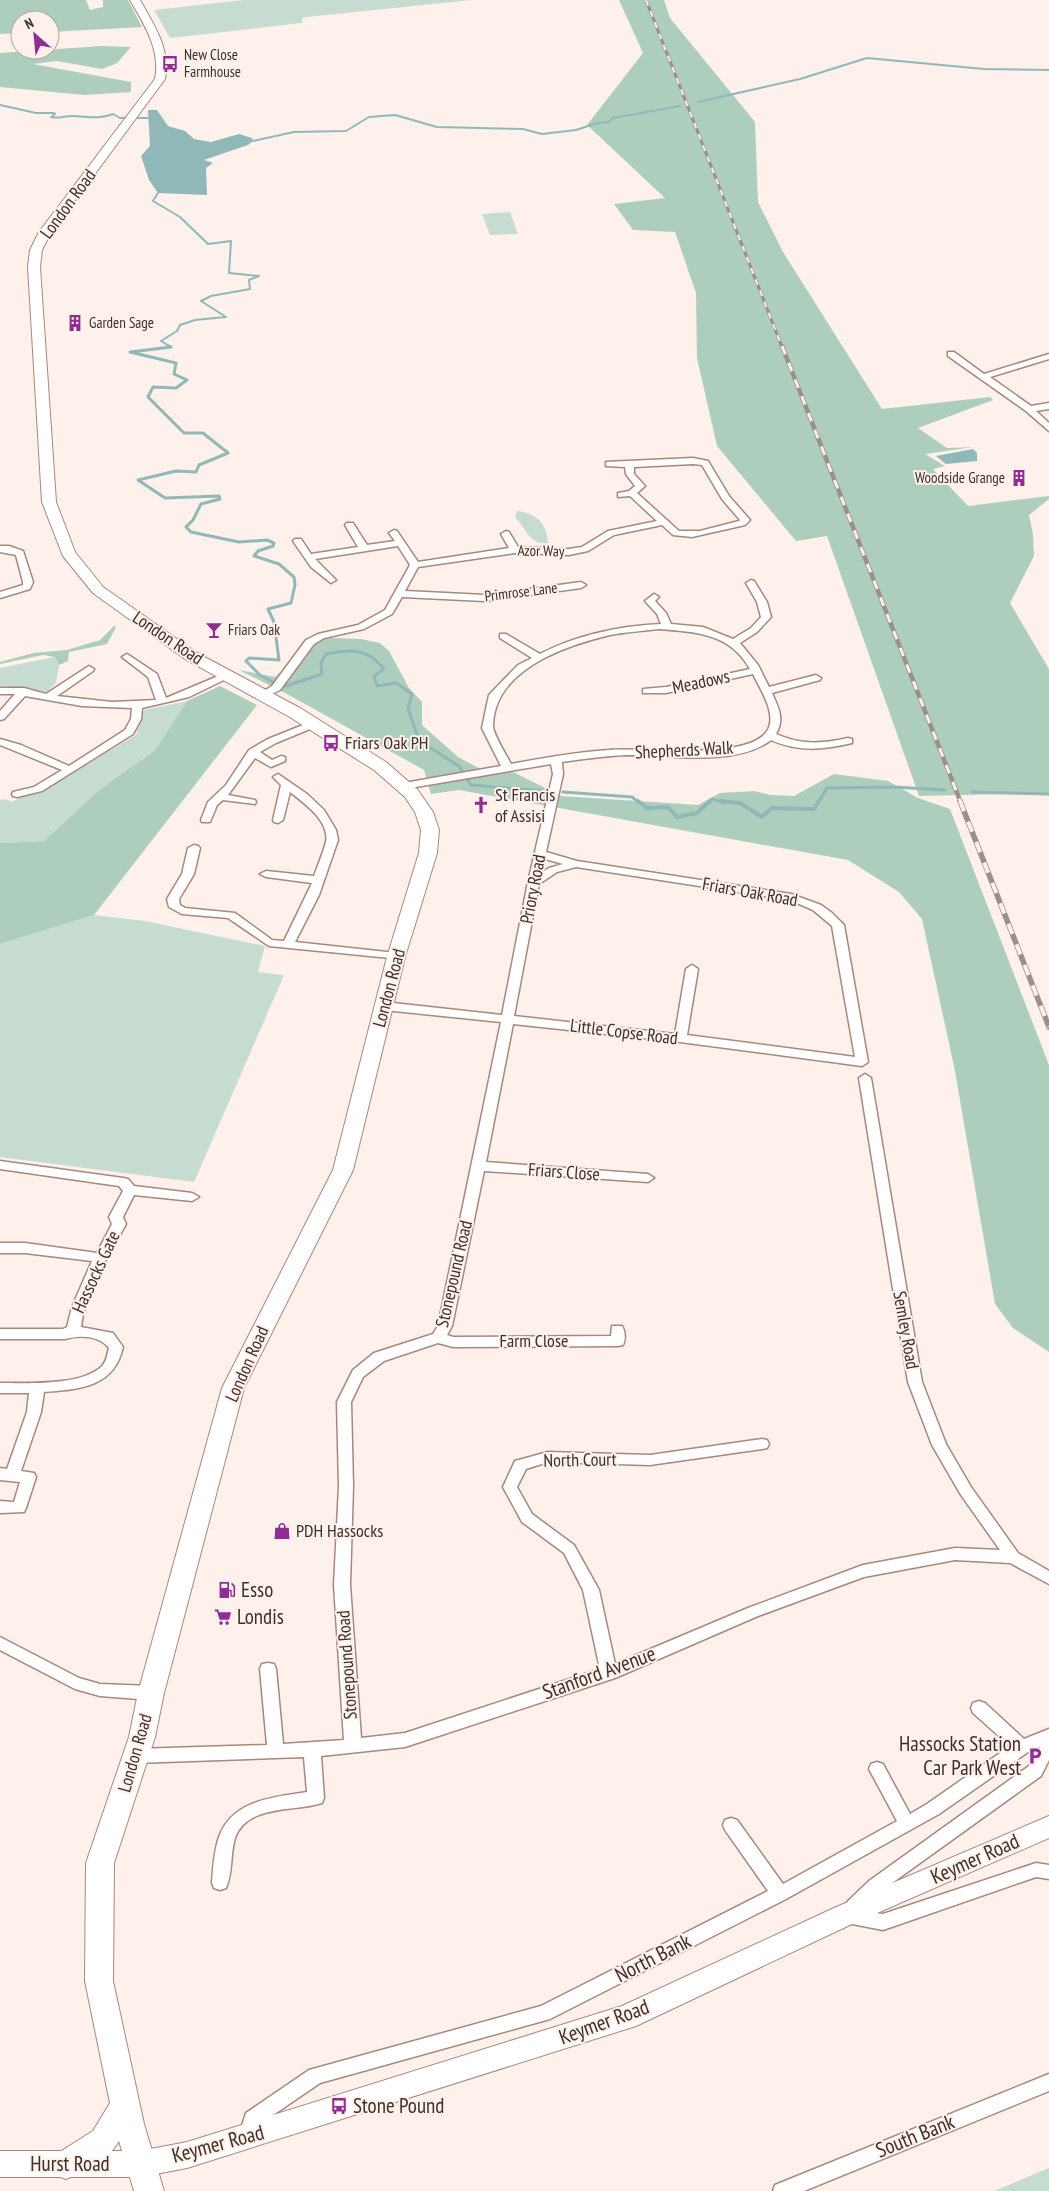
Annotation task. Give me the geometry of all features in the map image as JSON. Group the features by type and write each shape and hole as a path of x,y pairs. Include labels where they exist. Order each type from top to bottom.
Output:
{"main road":[{"name":"London Road","path":"135,0 155,40 163,64 160,79 47,229 36,250 34,266 35,292 41,356 49,502 55,524 68,553 98,590 191,656 227,676 274,688 313,724 380,766 404,786 424,812 430,830 428,853 396,957 343,1170 233,1388 151,1693 142,1737 100,1863 99,1981 125,2106 149,2191"},
{"name":"Keymer Road","path":"140,2164 187,2155 247,2138 627,2017 843,1916 1049,1827"},
{"path":"66,2165 103,2141 125,2106"},
{"name":"Hurst Road","path":"0,2164 140,2164"}],"street":[{"path":"951,354 1028,409 1049,428"},
{"path":"982,377 1046,359"},
{"path":"1028,409 1049,406"},
{"path":"609,464 629,465 693,461 705,463 725,497 745,520 742,523 692,535 676,533 632,493"},
{"path":"621,495 632,493 640,486 630,474 629,465"},
{"path":"350,525 364,548"},
{"name":"Azor Way","path":"415,565 514,550 569,552 585,549 611,533 667,525"},
{"path":"274,688 310,642 322,636 374,622 389,612 415,565 394,533"},
{"path":"506,534 514,550"},
{"path":"298,541 308,557 331,580"},
{"path":"308,557 400,543"},
{"path":"0,549 9,549 20,554 28,582 27,587 0,595"},
{"path":"734,643 754,630 766,617 762,602 751,583"},
{"name":"Primrose Lane","path":"400,594 485,598 581,585"},
{"path":"654,597 650,601 661,613 666,625"},
{"path":"507,766 490,741 486,727 487,709 496,691 513,672 538,658 578,642 621,630 666,625 689,626 719,634 734,643 748,658 766,691 775,714 774,730 771,736 789,745 810,748 848,741"},
{"path":"503,636 538,658"},
{"path":"127,657 153,676 162,701"},
{"path":"48,697 67,683 78,680 89,669"},
{"name":"Meadows","path":"648,691 666,690 755,671"},
{"path":"0,690 24,691 48,697 110,705 137,704 162,701 184,695 227,676"},
{"path":"766,691 816,678"},
{"path":"0,717 24,691"},
{"path":"17,794 38,789 129,732 136,719 137,704"},
{"path":"206,820 212,804 222,796 253,752 272,741 313,724"},
{"name":"Shepherds Walk","path":"404,786 507,766 609,753 700,753 732,750 758,743 771,736"},
{"path":"0,742 40,756 70,770"},
{"path":"253,752 271,764 281,759"},
{"name":"Priory Road","path":"508,1019 534,882 558,774 556,759"},
{"path":"278,820 282,781 317,810 332,832 332,840 313,895 288,945"},
{"path":"222,796 251,802"},
{"path":"194,848 188,874 172,899 175,907 182,911 231,915 269,943 396,957"},
{"name":"Friars Oak Road","path":"540,854 576,864 791,897 807,902 831,917 838,926 862,1062"},
{"name":"Friars Oak Road","path":"534,882 554,870 576,864"},
{"path":"266,874 318,880"},
{"path":"680,1038 692,969"},
{"name":"Little Copse Road","path":"384,1006 680,1038 862,1062"},
{"name":"Stonepound Road","path":"353,1746 342,1585 346,1486 344,1402 358,1374 379,1357 438,1338 445,1326 508,1019"},
{"name":"Semley Road","path":"865,1078 915,1382 939,1445 971,1498 1013,1557"},
{"path":"0,1165 123,1182 130,1190 192,1198"},
{"name":"Friars Close","path":"479,1166 648,1178"},
{"name":"Hassocks Gate","path":"37,1388 81,1383 98,1377 111,1366 116,1356 116,1346 108,1337 74,1330 73,1322 79,1304 119,1224 116,1217 130,1190"},
{"path":"0,1248 102,1258"},
{"name":"Farm Close","path":"438,1338 453,1342 618,1341 617,1329"},
{"path":"0,1334 65,1334 74,1330"},
{"path":"0,1388 37,1388 34,1412 6,1475 29,1477 18,1508 0,1507"},
{"name":"North Court","path":"609,1673 591,1590 569,1549 527,1518 510,1488 520,1465 548,1457 650,1460 762,1444"},
{"name":"Stanford Avenue","path":"135,1756 312,1750 405,1740 609,1673 753,1612 863,1571 955,1554 1013,1557 1049,1578"},
{"path":"0,1643 75,1683 100,1690 151,1693"},
{"path":"268,1669 276,1752"},
{"path":"979,1708 1022,1747"},
{"name":"North Bank","path":"247,2138 252,2119 315,2076 544,2013 780,1894 906,1822 933,1809 1022,1747 1049,1736"},
{"path":"843,1916 875,1886 1035,1771 1049,1745"},
{"path":"220,1882 229,1832 242,1817 259,1808 316,1798 312,1750"},
{"path":"877,1769 906,1822"},
{"path":"731,1825 780,1894"},
{"path":"843,1916 882,1922 1036,1870 1049,1872"},
{"name":"South Bank","path":"782,2191 1049,2082"}],"green space":[{"path":"0,0 86,0 90,10 103,7 103,0 128,0 142,27 60,31 60,10 10,10 10,34 0,34"},
{"path":"243,0 472,0 307,17 302,18 302,23 170,38 154,10"},
{"path":"619,0 664,0 670,18 755,122 758,202 783,252 882,409 990,397 993,400 918,428 947,448 973,447 925,454 945,466 933,469 968,506 1049,496 1049,499 1029,515 1033,534 1034,556 1010,603 1049,669 1049,793 919,796 827,536 796,541 717,446 697,358 696,293 675,232 633,230 614,204 665,198 587,125 643,53"},
{"path":"101,46 131,47 117,63 102,69 57,61 33,64 131,82 131,92 84,95 0,87 0,53 10,52 10,60 60,60 60,49"},
{"path":"510,212 518,234 490,235 482,214"},
{"path":"517,511 531,514 540,521 546,531 548,543 537,542 532,539 515,518"},
{"path":"114,626 116,627 107,644 69,652 68,661 59,665 55,657 43,655 0,664 0,662 33,653 67,650 100,640"},
{"path":"332,638 361,639 380,643 389,651 409,688 422,702 422,725 458,757 492,775 511,771 561,796 698,805 720,793 755,791 770,795 794,796 834,774 888,781 918,798 950,809 1049,1065 1049,1352 1013,1328 995,1304 955,1071 922,919 899,892 848,860 459,790 431,794 424,770 287,694 239,670 275,677 290,663 308,640"},
{"path":"55,657 59,665 56,683 47,692 0,686 0,668"},
{"path":"220,686 257,705 94,915 0,944 0,843 44,841 98,791 155,750 187,701"},
{"path":"187,701 155,750 98,791 44,841 0,843 0,800 6,799 12,802 23,796 41,792 136,735 144,710"},
{"path":"94,915 145,921 265,946 258,972 284,975 194,1182 0,1157 0,944"},
{"path":"1049,2168 1049,2191 994,2191"}],"water":[{"path":"148,110 157,110 168,126 185,131 194,139 211,142 239,134 252,138 253,141 248,145 204,160 213,163 206,168 207,195 158,193 149,180 141,156 150,146"},
{"path":"973,449 977,453 977,461 946,464 936,456"}],"waterway":[{"path":"698,102 800,79 867,58 984,69 1049,70"},
{"path":"0,105 36,113 53,113 55,114 51,117 54,118 72,116 98,117 113,114 120,118 148,118"},
{"path":"253,141 294,132 346,131 369,117 395,115 437,127 523,129 542,134 576,130 597,123 609,122 613,118 680,106"},
{"path":"158,193 153,201 180,217 208,244 231,241 229,273 259,276 249,280 250,289 211,296 201,301 226,317 195,320 180,325 177,331 161,341 171,347"},
{"path":"171,347 130,352 176,363 174,374 187,380 176,388 153,387 148,397 184,433 203,433 228,453 199,465 196,472 176,471 138,480 165,498 219,496 220,499 201,504 193,520 186,527 191,532 239,542 267,540 274,543 273,546 258,551 254,556 279,564 294,577 295,585 291,603 268,609 274,622 279,660 249,658 246,661 261,676 283,687 322,674 321,663 326,654 351,651 372,657 384,669 374,676 377,686 396,683 412,694 408,709 417,734 429,747 459,766 471,785 544,791"},
{"path":"818,803 827,788 894,787 945,790"},
{"path":"563,792 632,797 640,803"},
{"path":"972,792 1049,794"},
{"path":"709,803 712,799 725,803"},
{"path":"638,801 647,808 668,807 677,817 697,813 710,801"},
{"path":"720,801 740,803 762,817 772,808 814,809 819,801"}],"railway":[{"path":"646,0 782,347"},
{"path":"782,346 961,803"},
{"path":"960,801 1049,1027"}],"place":[{"name":"New Close Farmhouse","path":"170,64"},
{"name":"Garden Sage","path":"75,323"},
{"name":"Woodside Grange","path":"1019,478"},
{"name":"Friars Oak","path":"214,630"},
{"name":"Friars Oak PH","path":"331,743"},
{"name":"St Francis of Assisi","path":"481,805"},
{"name":"PDH Hassocks","path":"282,1531"},
{"name":"Esso","path":"227,1590"},
{"name":"Londis","path":"223,1617"},
{"name":"Hassocks Station Car Park West","path":"1035,1756"},
{"name":"Stone Pound","path":"339,2106"}]}
